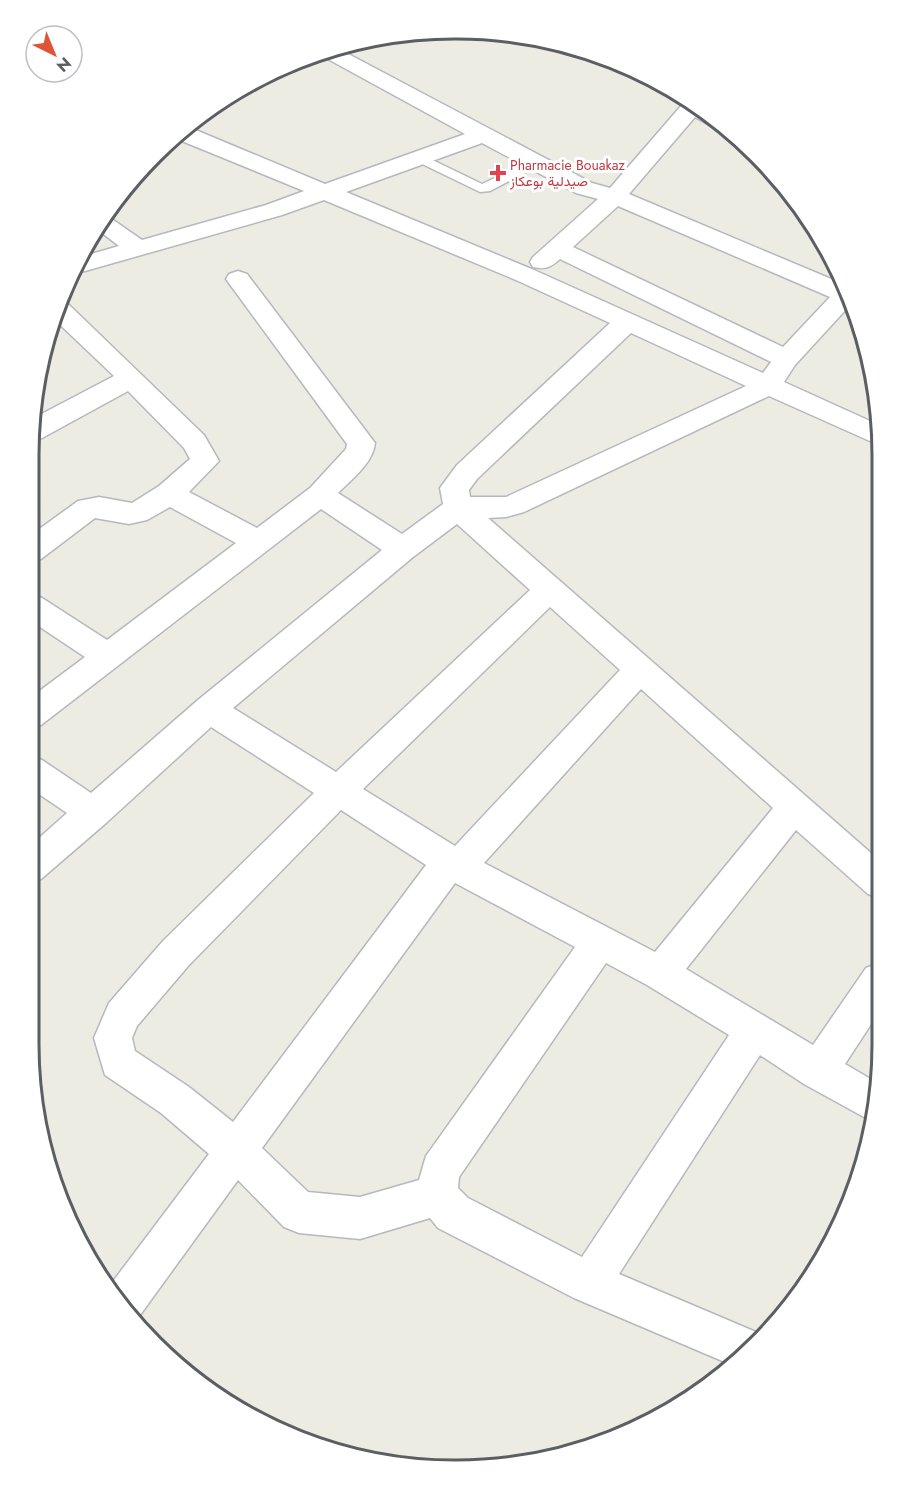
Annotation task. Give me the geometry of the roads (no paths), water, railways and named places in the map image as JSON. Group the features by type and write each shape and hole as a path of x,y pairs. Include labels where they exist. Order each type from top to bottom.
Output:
{"street":[{"path":"336,57 584,188 615,196 838,291"},
{"path":"525,275 559,249 615,196 689,110"},
{"path":"86,263 274,210 483,135"},
{"path":"189,136 322,193 525,275 871,432"},
{"path":"108,226 138,248"},
{"path":"559,249 786,359"},
{"path":"39,709 321,495 360,452 361,443 238,279"},
{"path":"39,860 209,709 403,549 458,508 514,505 768,386 786,359 842,301"},
{"path":"39,545 88,508 109,508 132,514 169,494 205,459 194,442 64,315"},
{"path":"627,322 467,471 454,488 458,508 872,876"},
{"path":"40,428 130,379"},
{"path":"169,494 259,542"},
{"path":"321,495 403,549"},
{"path":"436,1195 360,1218 299,1212 236,1150 175,1100 119,1062 113,1038 122,1015 176,953 338,790 550,590"},
{"path":"39,611 108,656"},
{"path":"126,1299 454,863 640,669"},
{"path":"209,709 454,863 660,973 868,1100"},
{"path":"39,776 94,813"},
{"path":"660,973 795,807"},
{"path":"436,1195 440,1170 600,941"},
{"path":"818,1071 872,990"},
{"path":"590,1283 754,1030"},
{"path":"436,1195 453,1213 590,1283 741,1347"}],"lane":[{"path":"420,158 480,188 536,164"}],"place":[{"name":"Pharmacie Bouakaz صيدلية بوعكاز","path":"498,173"}]}
